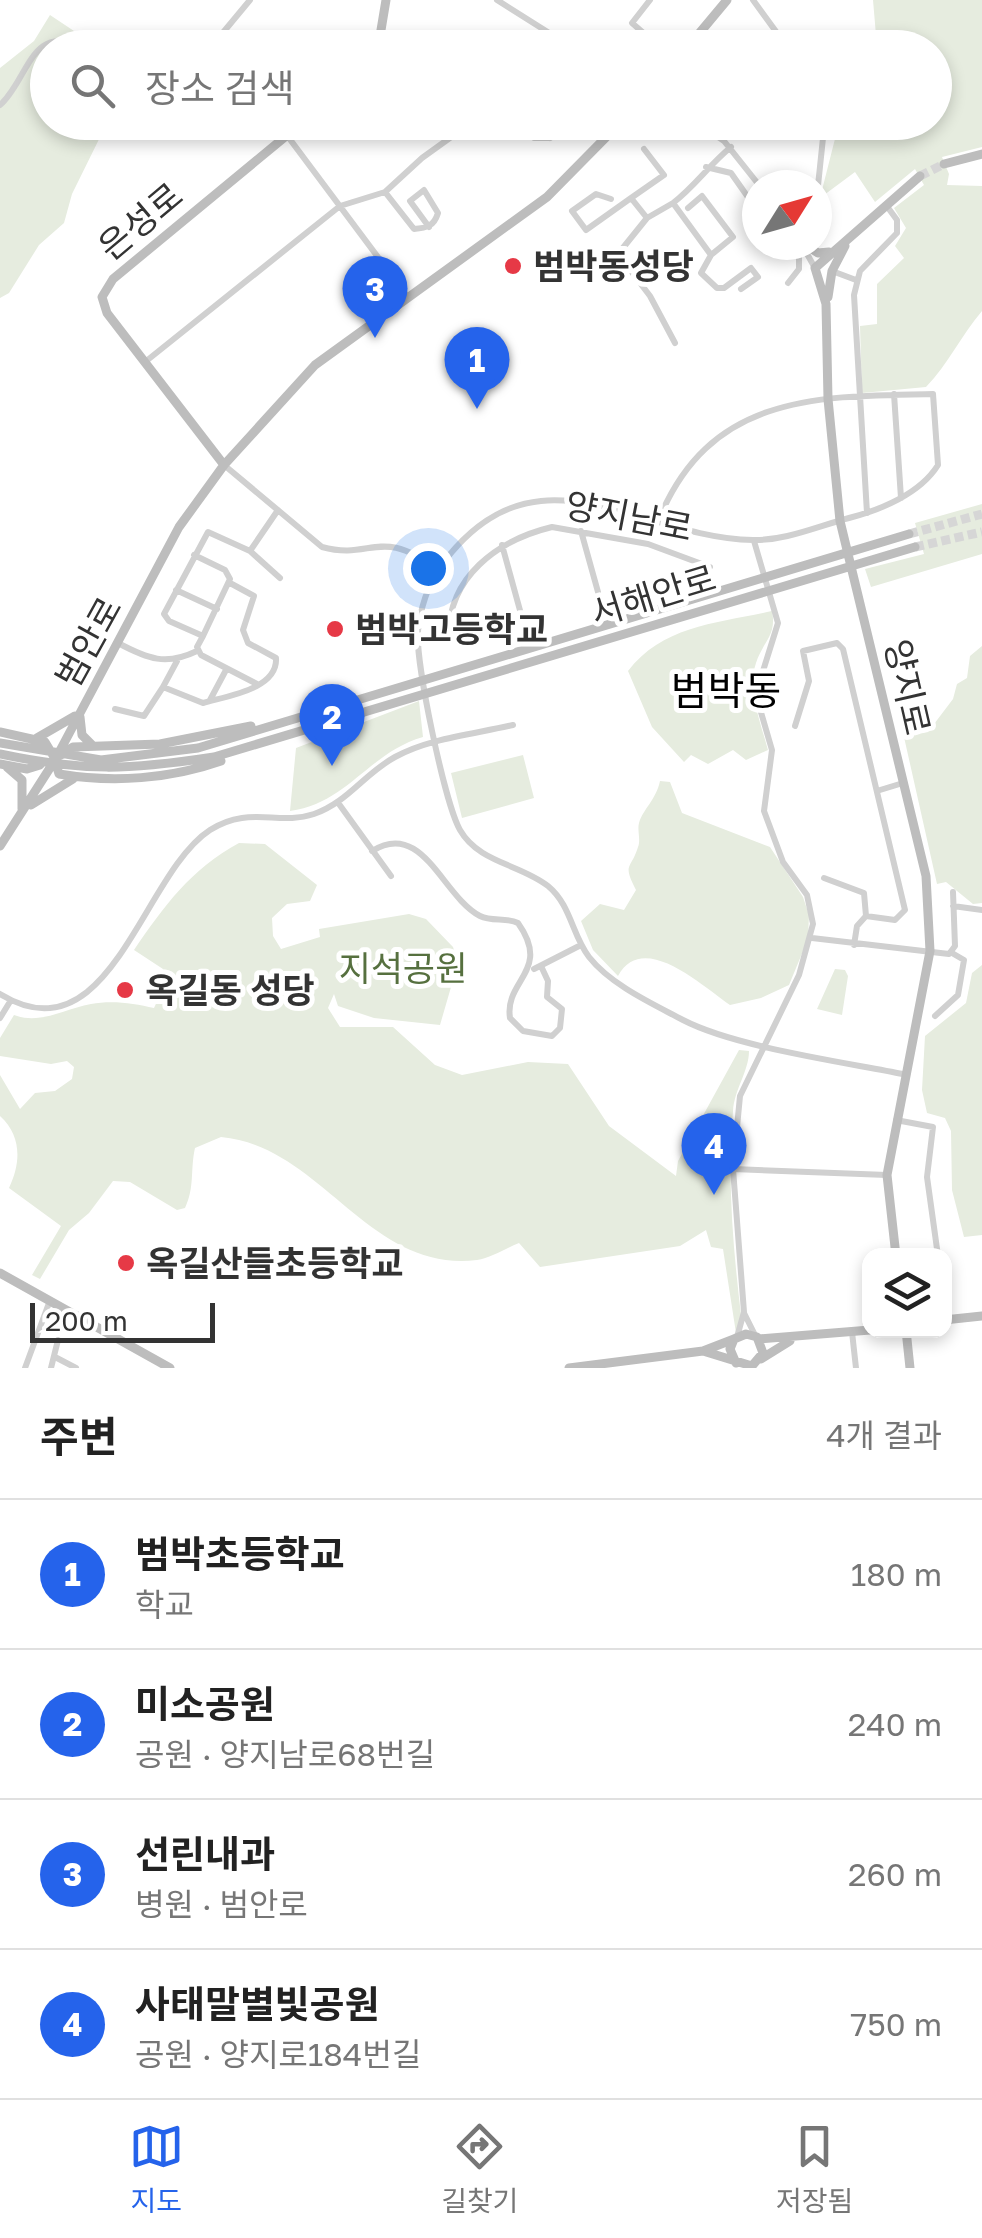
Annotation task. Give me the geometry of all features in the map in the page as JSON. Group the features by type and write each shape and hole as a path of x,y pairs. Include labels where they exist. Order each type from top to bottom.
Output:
{"street":[{"path":"226,30 250,0"},
{"path":"381,30 386,0"},
{"path":"497,0 545,30"},
{"path":"640,30 632,23 650,0"},
{"path":"702,30 727,0"},
{"path":"752,0 774,30"},
{"path":"0,105 30,60"},
{"name":"은성로","path":"224,465 102,302 106,288 280,140"},
{"path":"291,140 408,296"},
{"path":"144,362 340,206 386,192 447,140"},
{"name":"범안로","path":"0,846 55,760 178,527 224,465 315,365 548,197 603,140"},
{"path":"720,140 747,170"},
{"path":"820,170 823,140"},
{"path":"675,343 650,296 618,254 647,218 691,189 705,168 730,148"},
{"path":"611,199 596,194 572,210 586,230 664,176 644,149"},
{"path":"944,164 982,154"},
{"path":"705,168 731,173 742,189"},
{"path":"811,260 815,268 920,176"},
{"path":"386,192 414,229 429,227 438,213 424,190 410,201 429,227"},
{"path":"688,208 702,196 733,237 711,255 701,274 717,288 751,268 758,277 741,290"},
{"path":"631,198 647,218"},
{"path":"673,203 711,255"},
{"path":"868,514 858,396 856,280 897,234 897,220 885,204"},
{"path":"826,324 832,272 855,231"},
{"path":"832,250 836,249"},
{"path":"788,283 800,260"},
{"name":"양지로","path":"815,268 826,304 828,400 840,520 926,876 930,952 903,1074 887,1175 895,1248"},
{"path":"832,272 856,280"},
{"path":"659,519 676,478 718,436 773,408 858,396 894,394 902,498"},
{"name":"양지남로","path":"894,394 933,394 938,466 902,498 868,514 754,541 591,504 528,503 484,523 438,570 424,600 417,650 460,830 486,855 549,887 565,906 581,944 604,972 682,1020 764,1044 903,1074"},
{"path":"224,465 322,547 334,550 373,544 410,548 438,570"},
{"path":"250,551 278,510"},
{"path":"489,626 449,638 448,614 459,592 476,568 502,545 552,527 648,544 710,566"},
{"path":"580,530 598,592"},
{"path":"202,636 164,616 203,536 212,532 250,551 280,578"},
{"name":"서해안로","path":"68,763 164,754 414,688 442,687 754,588 909,534"},
{"path":"739,1366 730,1354 740,1317 730,1169 740,1096 812,938 808,895 783,862 764,811 772,750 758,702 758,687 760,669 778,623 754,541"},
{"path":"502,545 521,614"},
{"name":"서해안로","path":"0,754 68,763 164,767 299,733 438,676 915,547"},
{"path":"162,688 198,704 209,702 258,684 273,674 278,662 248,643 242,623 254,604 254,596 230,583 225,570 194,555"},
{"path":"118,643 151,660 177,661 197,650 230,583"},
{"path":"176,590 216,609"},
{"path":"795,726 808,681 803,650 838,643 843,649 880,790 904,914 895,920 866,916"},
{"path":"197,650 226,670 258,684"},
{"path":"116,709 144,716 177,661"},
{"path":"209,702 226,670"},
{"path":"30,739 58,729 81,711"},
{"path":"81,711 82,735 100,749"},
{"path":"0,764 27,769 55,760 73,748 160,744 295,718"},
{"path":"0,994 11,1000 53,1007 93,989 186,853 214,827 248,815 305,816 339,804 392,758 513,725"},
{"path":"0,732 45,742 60,774 76,777 174,774 299,733"},
{"name":"서해안로","path":"0,743 33,756"},
{"path":"0,764 22,780 22,813"},
{"path":"22,813 76,777"},
{"path":"880,790 903,783"},
{"path":"339,804 390,876"},
{"path":"372,851 394,842 414,846 477,914 518,923 530,944 531,964 511,1000 510,1018 523,1031 552,1036 560,1028 562,1009 547,997 548,981 537,968 581,944"},
{"path":"824,878 861,890 866,916"},
{"path":"952,953 953,892"},
{"path":"954,906 982,910"},
{"path":"854,945 857,926 866,916"},
{"path":"812,938 952,953 964,960 958,994 934,1016"},
{"path":"0,1018 11,1000"},
{"path":"896,1120 934,1128 927,1177 937,1248"},
{"path":"730,1169 887,1175"},
{"path":"0,1272 170,1368"},
{"path":"26,1368 49,1302"},
{"path":"952,1319 982,1316"},
{"path":"740,1317 757,1337 758,1364"},
{"path":"570,1368 703,1351 736,1338 793,1340 862,1331"},
{"path":"852,1332 856,1368"},
{"path":"907,1338 910,1368"},
{"path":"50,1368 58,1340"},
{"path":"703,1351 739,1366 758,1364 793,1340"},
{"path":"55,1357 76,1368"}],"green space":[{"path":"873,0 982,0 982,147 942,157 949,174 947,185 982,186 982,311 926,387 862,393 860,326 877,324 877,284 904,258 895,246 906,228 894,208 924,185 915,169 875,202 855,172 832,189 832,170 827,170 835,140 952,140 952,30 876,30"},
{"path":"50,15 72,30 41,30"},
{"path":"30,44 30,140 99,140 72,194 64,223 39,245 9,293 0,298 0,68"},
{"path":"982,504 982,554 871,587 865,569 924,554 915,523"},
{"path":"772,611 773,627 756,663 753,684 768,750 746,760 733,750 708,764 691,755 684,762 652,727 628,671 642,656 675,635"},
{"path":"982,646 982,903 973,904 946,882 937,884 904,737 928,732 953,699 957,684 967,678 970,656"},
{"path":"419,701 423,737 387,754 328,798 290,811 296,748"},
{"path":"523,755 534,798 462,818 451,773"},
{"path":"660,781 670,782 682,813 770,847 803,897 809,915 808,939 789,985 761,998 730,1005 673,966 642,958 629,963 618,976 593,950 581,921 600,904 624,910 636,890 629,867 639,844 639,823"},
{"name":"지석공원","path":"239,843 265,844 317,885 310,901 287,904 272,918 273,936 281,949 320,937 319,929 409,914 426,919 453,947 458,963 440,1025 374,1018 338,1006 334,994 328,1008 340,1027 393,1027 435,1065 462,1075 528,1062 568,1064 609,1126 676,1176 678,1161 739,1050 749,1051 734,1103 731,1137 732,1213 741,1315 736,1333 723,1249 711,1247 706,1230 680,1246 540,1267 519,1243 477,1260 439,1259 405,1248 375,1229 288,1162 257,1145 221,1137 195,1148 185,1208 177,1210 130,1182 113,1181 89,1213 69,1230 40,1279 32,1275 61,1226 9,1188 17,1150 12,1132 0,1116 0,1075 20,1109 35,1093 55,1091 72,1079 74,1067 67,1061 51,1064 0,1056 0,1038 14,1015 43,1017 106,1002 154,1008 163,969 134,950 180,890 207,864"},
{"path":"982,965 982,1235 964,1237 952,1190 951,1131 945,1118 927,1113 922,1090 925,1036 966,1003 972,973"},
{"path":"835,969 845,970 848,976 842,1015 817,1009"}],"tunnel":[{"path":"920,176 944,164"},
{"path":"909,534 982,514"},
{"path":"915,547 982,532"}],"place":[{"name":"범박동성당","path":"513,266"},
{"name":"선린내과","path":"375,338"},
{"name":"범박초등학교","path":"477,409"},
{"name":"범박고등학교","path":"335,629"},
{"name":"미소공원","path":"332,766"},
{"name":"옥길동 성당","path":"125,990"},
{"name":"사태말별빛공원","path":"714,1195"},
{"name":"옥길산들초등학교","path":"126,1263"}],"district":[{"name":"범박동","path":"726,690"}]}
